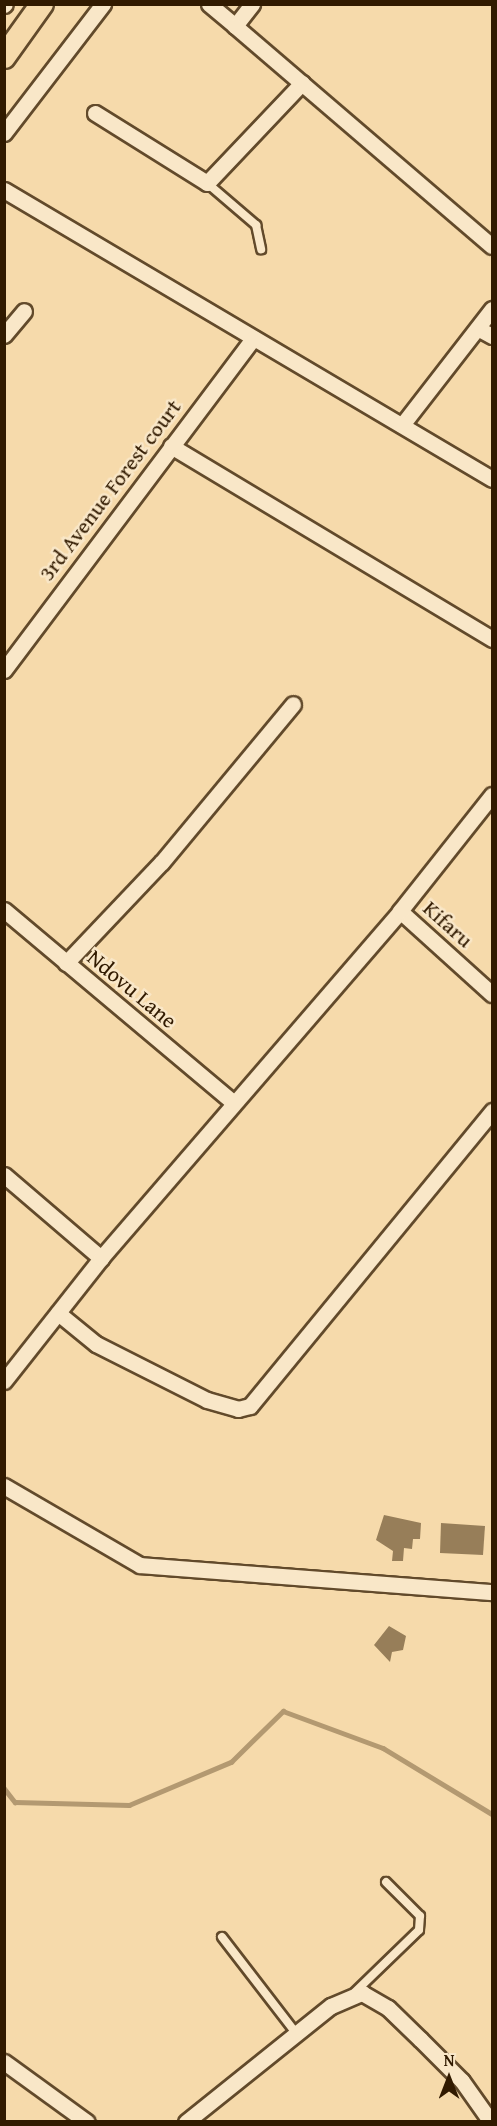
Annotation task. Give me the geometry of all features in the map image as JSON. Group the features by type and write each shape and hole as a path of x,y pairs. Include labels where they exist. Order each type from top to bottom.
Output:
{"main road":[{"path":"4,57 41,5"}],"street":[{"path":"4,133 103,4"},
{"path":"209,4 492,246"},
{"path":"235,26 252,4"},
{"path":"95,113 207,183 302,83"},
{"path":"4,190 492,479"},
{"path":"402,425 486,333 492,309"},
{"path":"4,335 24,311"},
{"name":"3rd Avenue Forest court","path":"4,670 254,338"},
{"path":"171,446 492,639"},
{"path":"66,963 162,862 293,704"},
{"path":"4,1381 101,1258 232,1101 400,911 492,795"},
{"name":"Ndovu Lane","path":"4,910 232,1101"},
{"name":"Kifaru","path":"400,911 492,994"},
{"path":"58,1313 96,1344 207,1400 238,1409 250,1406 492,1111"},
{"path":"4,1175 101,1258"},
{"path":"4,1486 140,1564 492,1592"},
{"path":"186,2121 296,2033 353,1994 375,1998 388,2007 462,2081 490,2121"},
{"path":"4,2061 87,2121"}],"lane":[{"path":"207,183 256,225 261,249"},
{"path":"353,1994 419,1930 420,1916 386,1882"},
{"path":"222,1937 296,2033"}],"building":[{"path":"384,1515 421,1523 420,1539 413,1539 412,1549 404,1548 403,1561 392,1561 393,1551 376,1540"},
{"path":"441,1523 485,1526 483,1555 440,1553"},
{"path":"389,1626 406,1636 403,1650 392,1652 390,1662 374,1645"}],"waterway":[{"path":"4,1788 15,1802 129,1805 231,1762 283,1711 383,1748 492,1814"}]}
